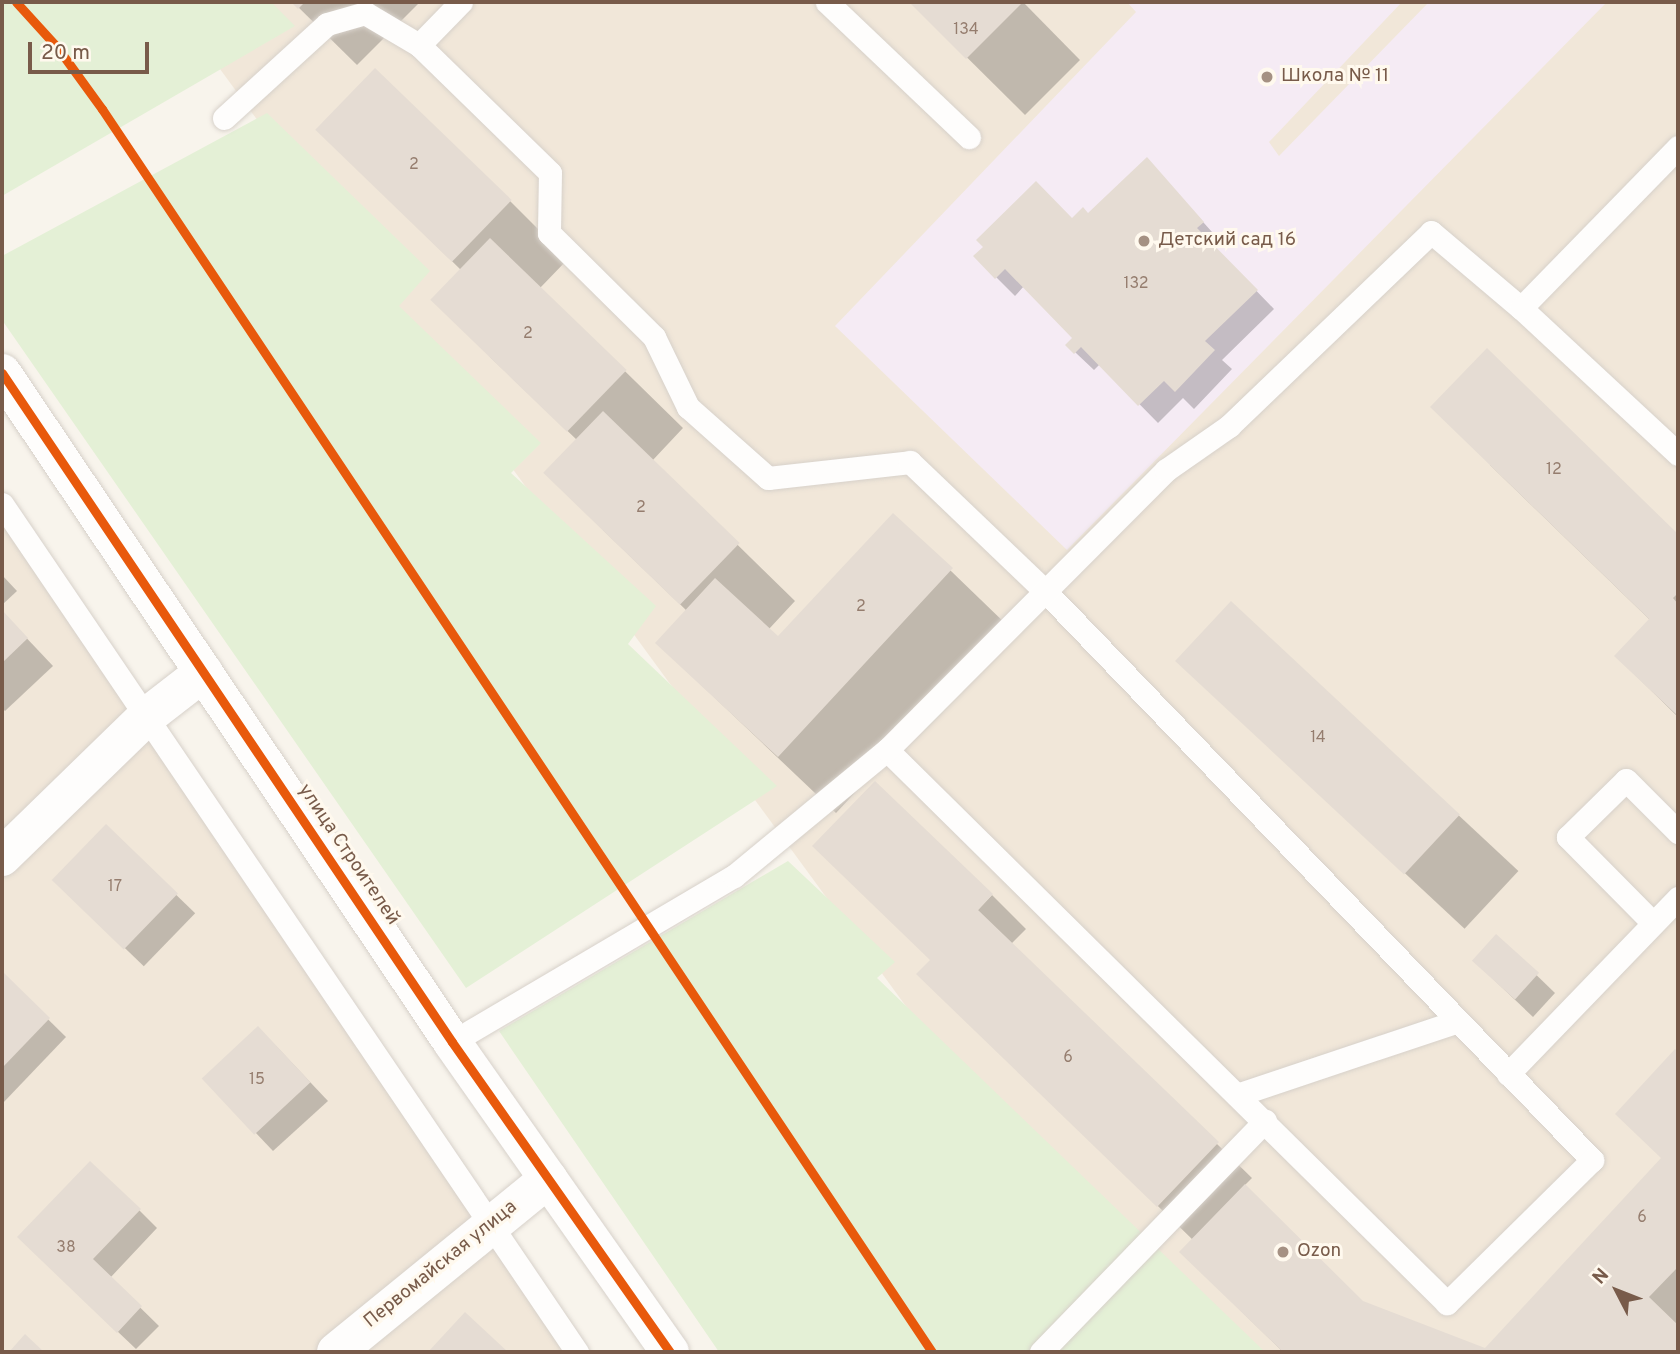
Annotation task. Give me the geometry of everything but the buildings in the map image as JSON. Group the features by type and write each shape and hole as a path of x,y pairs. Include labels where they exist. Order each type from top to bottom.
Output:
{"street":[{"name":"улица Строителей","path":"2,373 452,1042 670,1352"},
{"path":"2,857 146,717 204,672"},
{"name":"Первомайская улица","path":"336,1352 548,1179"}],"lane":[{"path":"419,45 461,2"},
{"path":"827,2 969,137"},
{"path":"224,118 327,24 365,13 419,45 550,173 549,233 654,337 688,407 768,478 910,462 1046,592 1455,1022 1592,1160 1447,1303 887,750"},
{"path":"1521,308 1678,147"},
{"path":"452,1042 734,876 887,750 1166,470 1228,426 1431,232 1521,308 1678,454"},
{"path":"2,504 577,1352"},
{"path":"1653,923 1568,838 1626,780 1678,832"},
{"path":"1508,1074 1678,898"},
{"path":"1237,1095 1455,1022"},
{"path":"1041,1352 1265,1121"}],"shaded area":[{"path":"171,2 1678,2 1678,1352 1159,1352"},
{"name":"Детский сад 16","path":"1127,2 1402,2 1269,142 1279,156 1429,2 1607,2 1067,550 835,326 1136,12"},
{"path":"2,509 584,1352 2,1352"}],"green space":[{"path":"2,2 271,2 295,26 2,196"},
{"path":"267,113 430,271 399,306 541,443 511,473 656,606 628,644 777,786 466,988 2,320 2,256"},
{"path":"788,861 895,962 877,978 1265,1352 719,1352 499,1031"}],"cycle path":[{"path":"16,2 57,47 102,109 932,1352"},
{"path":"2,373 452,1042 670,1352"}],"place":[{"name":"Школа № 11","path":"1267,77"},
{"name":"Детский сад 16","path":"1144,241"},
{"name":"Ozon","path":"1283,1252"}]}
